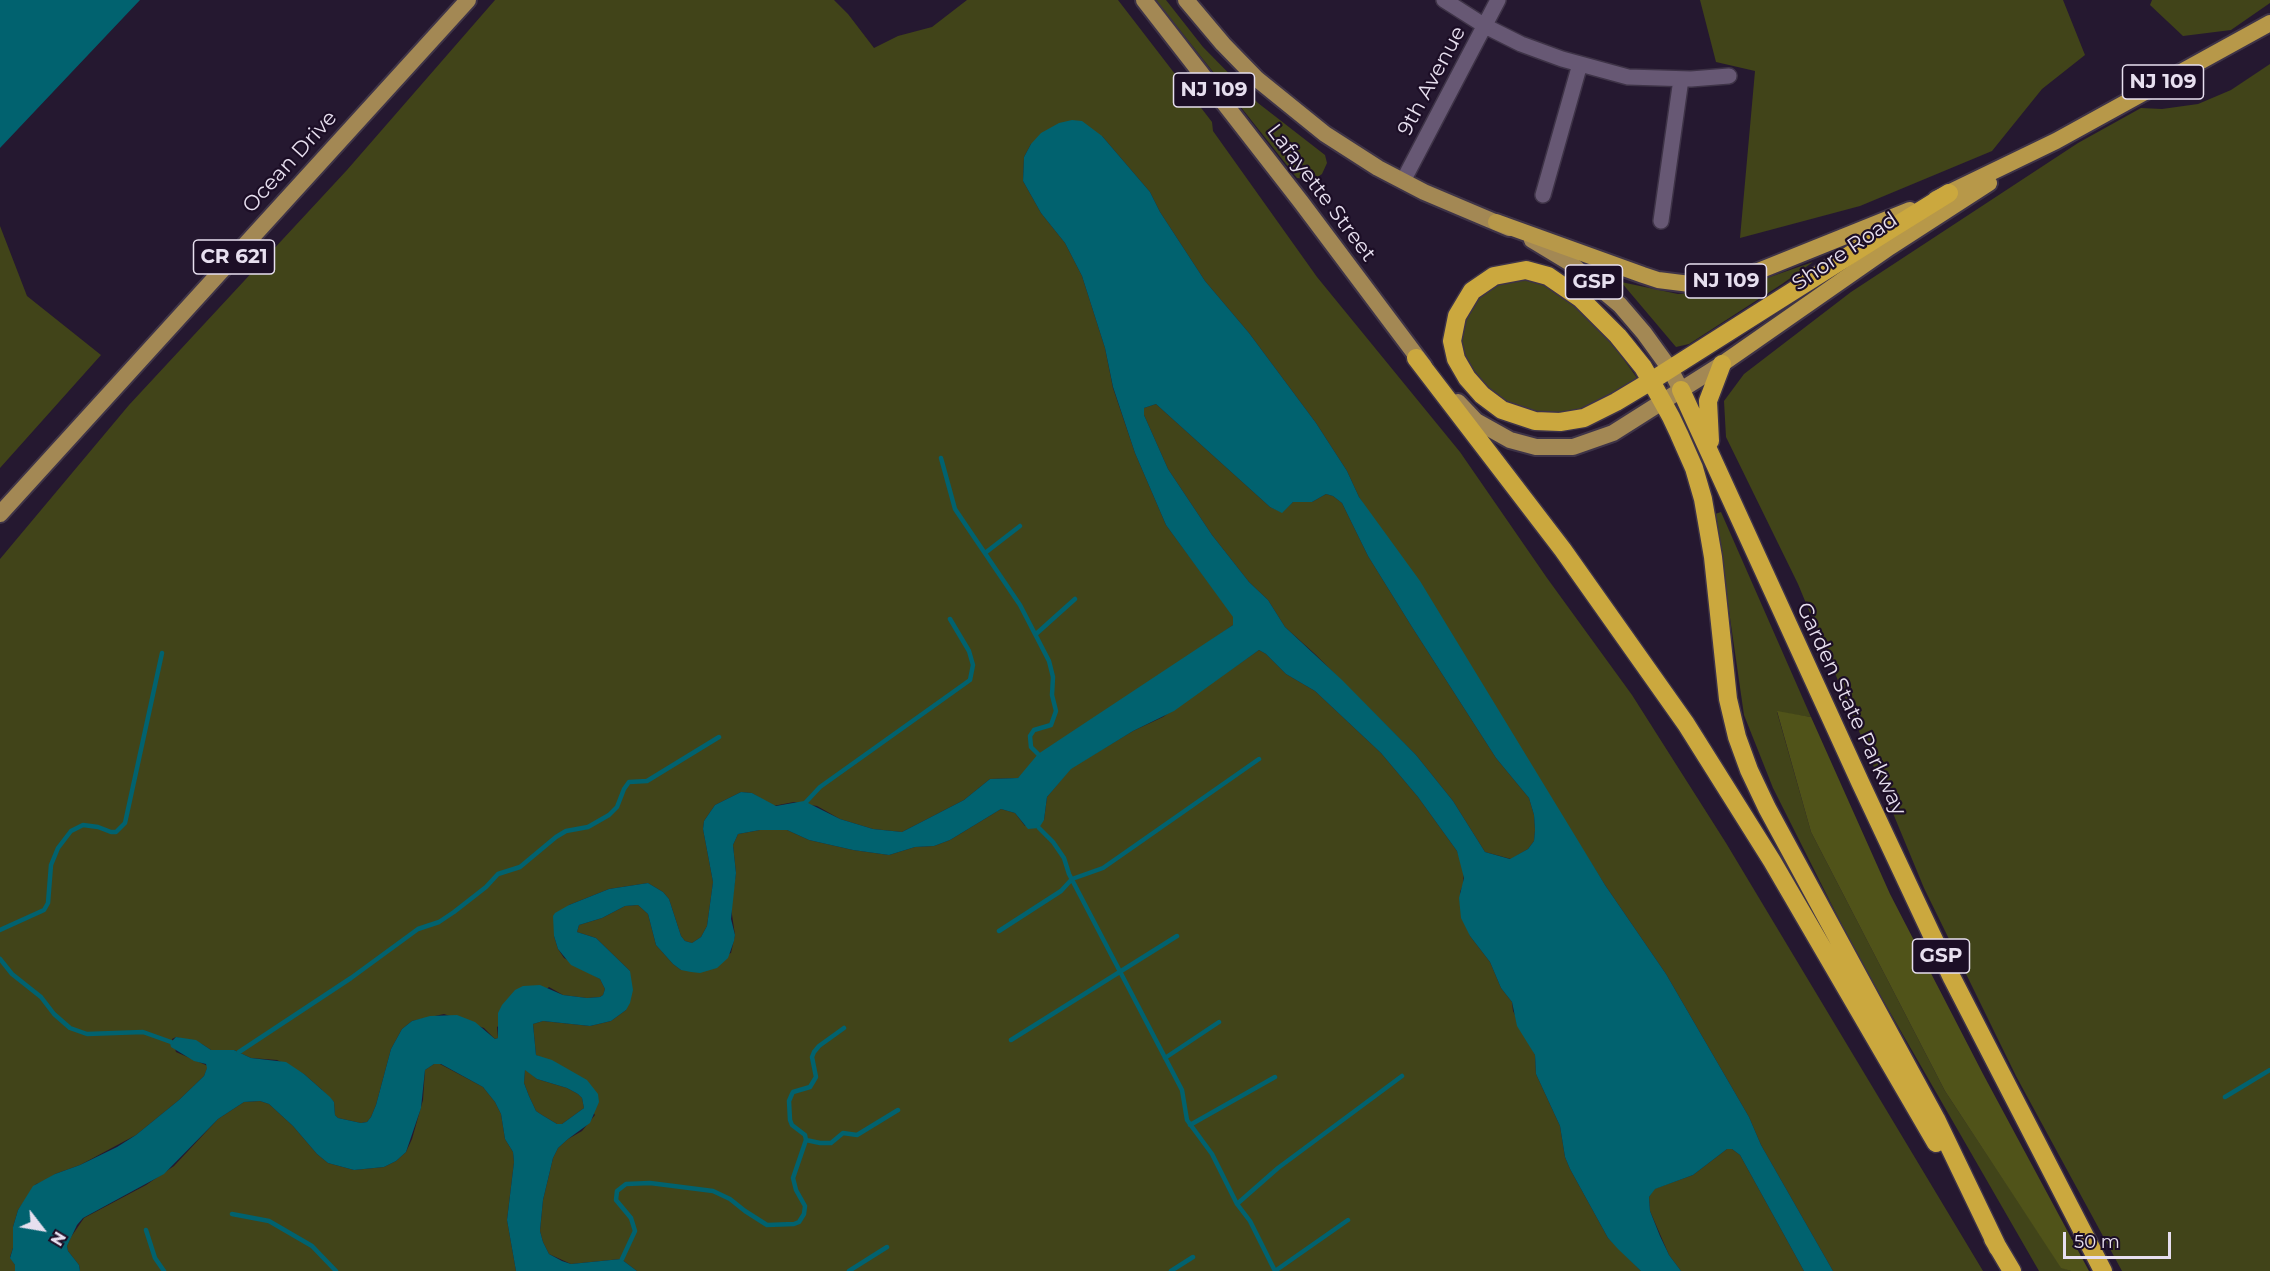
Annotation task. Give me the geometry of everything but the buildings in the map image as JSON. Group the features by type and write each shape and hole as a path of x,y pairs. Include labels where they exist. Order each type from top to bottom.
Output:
{"highway":[{"name":"Shore Road","path":"1949,193 2056,141 2270,23"},
{"name":"Shore Road","path":"1722,364 1890,248 2056,141"},
{"path":"1949,193 1651,381 1606,409 1584,418 1548,423 1523,418 1502,410 1467,378 1453,349 1453,333 1457,316 1466,298 1485,280 1516,270 1538,272 1557,281 1593,310 1627,347 1651,381 1694,468 1703,499 1713,557 1728,699 1743,753 1767,808 1936,1119 1998,1248"},
{"name":"NJ 109","path":"1496,222 1658,280 1690,284 1709,283 1756,272 1886,221 1949,193"},
{"path":"1416,358 1582,576 1686,724 1778,870 2012,1271"},
{"path":"1711,452 1708,401 1722,364"},
{"name":"Garden State Parkway","path":"1682,390 1792,635 1942,956 2103,1271"}],"main road":[{"name":"Ocean Drive","path":"0,514 468,0"},
{"name":"Lafayette Street","path":"1144,0 1301,202 1416,358"},
{"name":"Lafayette Street","path":"1186,0 1239,61 1280,100 1339,144 1403,181 1496,222"},
{"name":"Garden State Parkway","path":"1496,222 1554,252 1608,293 1632,318 1670,369 1682,390"},
{"name":"NJ 109","path":"1416,358 1476,421 1497,435 1529,446 1548,448 1586,443 1613,434 1662,402"},
{"name":"Shore Road","path":"1662,402 1722,364"}],"street":[{"path":"1444,0 1521,45 1628,77 1681,79 1730,76"},
{"name":"9th Avenue","path":"1403,181 1498,0"},
{"path":"1543,195 1580,64"},
{"path":"1661,221 1681,79"}],"shaded area":[{"path":"0,0 140,0 0,148"},
{"path":"495,0 834,0 874,48 898,36 932,27 967,0 1118,0 1212,122 1213,131 1317,277 1460,452 1632,695 1726,843 1983,1271 1833,1271 1761,1145 1749,1117 1666,974 1605,885 1359,497 1347,471 1316,423 1249,333 1205,281 1160,212 1150,192 1102,136 1031,144 1024,157 1023,181 1041,213 1065,243 1082,276 1105,348 1113,388 1135,453 1166,525 1234,617 1233,625 1018,778 990,779 964,800 902,832 873,829 840,819 817,806 794,802 773,806 752,793 741,792 715,805 704,821 703,829 713,882 707,926 701,937 692,943 685,941 681,936 669,899 663,892 648,883 609,889 569,905 554,936 558,949 564,958 600,979 605,989 603,995 587,998 563,995 549,987 497,1027 498,1038 495,1039 484,1028 444,1014 412,1021 402,1029 391,1049 376,1105 367,1122 361,1123 338,1118 335,1115 334,1102 321,1089 304,1074 277,1060 251,1058 234,1050 211,1050 202,1044 176,1037 172,1039 176,1052 208,1066 204,1076 136,1135 80,1165 36,1184 18,1210 13,1227 13,1248 10,1257 15,1265 15,1271 0,1271 0,559 129,405 347,170"},
{"path":"1156,0 1166,0 1203,47 1258,103 1325,155 1327,163 1322,174 1313,180 1297,178"},
{"path":"1700,0 2063,0 2085,55 2042,89 1992,151 1860,206 1740,238 1755,71 1716,62"},
{"path":"2152,0 2270,0 2270,3 2231,30 2183,36 2150,5"},
{"path":"2270,64 2270,1271 2122,1271 2016,1076 1924,888 1798,584 1726,437 1724,401 1744,374 1851,292 2078,143 2141,108 2162,109 2198,104 2231,90"},
{"path":"1072,120 1082,121 1102,136 1150,192 1160,212 1205,281 1249,333 1316,423 1347,471 1359,497 1420,581 1605,885 1666,974 1749,1117 1761,1145 1833,1271 1804,1271 1740,1155 1732,1149 1727,1149 1693,1175 1655,1189 1649,1197 1650,1211 1660,1236 1669,1255 1681,1271 1641,1271 1618,1249 1608,1238 1570,1169 1565,1157 1560,1126 1536,1074 1535,1055 1517,1026 1512,1002 1501,988 1490,962 1470,936 1461,918 1459,898 1464,878 1457,851 1418,797 1381,753 1315,691 1286,674 1259,650 1174,711 1133,731 1071,769 1047,797 1044,820 1039,828 1028,829 1015,813 1001,809 950,840 934,846 915,847 889,855 809,840 787,830 760,830 738,834 733,845 736,873 731,919 735,935 728,958 717,968 700,973 681,970 673,964 656,945 648,914 638,905 625,906 602,918 579,925 577,932 596,938 630,971 633,990 626,1010 611,1021 590,1026 543,1021 533,1024 536,1055 552,1060 587,1080 598,1094 599,1102 590,1123 558,1148 553,1158 543,1200 540,1231 549,1254 562,1261 571,1264 621,1259 637,1271 516,1271 507,1220 514,1162 513,1152 505,1139 501,1114 483,1087 441,1064 434,1064 425,1070 421,1108 406,1152 396,1161 384,1167 354,1170 328,1163 269,1104 260,1101 244,1102 218,1119 164,1174 83,1218 67,1246 68,1251 79,1265 80,1271 15,1271 15,1265 10,1258 13,1248 13,1227 18,1210 33,1186 117,1147 136,1135 204,1076 206,1064 194,1061 171,1047 170,1043 176,1037 196,1040 211,1050 234,1050 251,1058 286,1062 304,1074 330,1097 334,1102 335,1115 338,1118 361,1123 367,1122 376,1105 391,1049 402,1029 412,1021 430,1016 457,1015 475,1022 495,1039 498,1038 498,1013 502,1005 515,990 523,986 540,985 563,995 587,998 603,995 605,989 600,979 571,965 558,949 554,936 553,916 569,905 609,889 648,883 663,892 669,899 681,936 685,941 692,943 701,937 707,926 713,882 703,829 704,821 715,805 741,792 752,793 776,806 804,801 840,819 873,829 902,832 964,800 990,779 1018,778 1038,754 1233,625 1233,617 1166,525 1135,453 1113,387 1105,348 1082,276 1065,243 1041,213 1023,181 1024,157 1031,144 1041,133 1059,123","holes":["1156,404 1270,507 1282,513 1293,502 1312,502 1326,494 1342,503 1368,556 1412,627 1496,758 1529,798 1535,830 1534,841 1528,849 1510,859 1485,852 1453,801 1416,755 1342,680 1285,627 1268,600 1249,582 1212,535 1168,469 1144,415 1144,408","525,1070 537,1079 567,1088 578,1094 582,1098 584,1108 562,1124 557,1124 542,1115 536,1111 524,1083"]},
{"path":"0,226 27,296 101,355 0,468"},
{"path":"1813,262 1689,344 1676,347 1621,282 1678,294 1738,288"},
{"path":"1517,278 1545,284 1578,308 1615,347 1637,378 1599,402 1573,413 1546,414 1520,410 1498,399 1481,384 1467,364 1461,340 1462,326 1475,300 1497,284"},
{"path":"1156,404 1270,507 1282,512 1293,502 1312,502 1326,494 1342,503 1368,556 1412,627 1496,758 1529,798 1535,830 1534,841 1528,849 1511,859 1485,852 1453,801 1416,755 1285,627 1268,600 1249,582 1212,535 1168,469 1144,415 1144,408"},
{"path":"1721,512 1811,717 1777,712 1811,832 1945,1091 2061,1267 2071,1271 2039,1271 1857,955 1773,788 1744,715 1715,514"},
{"path":"1259,650 1286,674 1315,691 1381,753 1418,797 1457,851 1464,869 1460,892 1470,936 1490,962 1501,988 1512,1002 1513,1011 1535,1055 1536,1074 1560,1126 1565,1157 1570,1169 1608,1238 1641,1271 637,1271 621,1259 571,1264 549,1254 540,1231 543,1200 553,1158 558,1148 582,1131 595,1115 560,1066 536,1055 533,1024 543,1021 590,1026 611,1021 626,1010 630,971 596,938 577,932 579,925 602,918 625,906 638,905 648,914 656,945 681,970 731,953 735,935 731,908 736,873 733,845 738,834 760,830 787,830 809,840 889,855 915,847 934,846 950,840 1001,809 1015,813 1025,826 1044,820 1047,797 1071,768 1133,731 1163,717"},
{"path":"1777,711 1811,717 1890,894 2089,1271 2071,1271 2061,1268 1945,1091 1811,832"},
{"path":"434,1064 440,1064 483,1087 501,1114 505,1139 513,1152 514,1162 507,1220 516,1271 80,1271 79,1265 68,1251 67,1246 71,1237 84,1218 146,1185 174,1166 218,1119 244,1102 260,1101 269,1104 328,1163 354,1170 384,1167 396,1161 406,1152 412,1139 423,1100 425,1070"},
{"path":"525,1069 537,1079 567,1088 578,1094 582,1098 584,1108 562,1124 557,1124 542,1115 536,1111 524,1083"},
{"path":"1727,1149 1732,1149 1740,1155 1804,1271 1681,1271 1669,1255 1650,1211 1649,1197 1654,1189 1693,1175"}],"waterway":[{"path":"941,458 955,509 1020,605 1049,661 1056,711 1051,725 1034,730 1030,736 1031,747 1038,754"},
{"path":"985,553 1020,526"},
{"path":"1036,634 1075,599"},
{"path":"806,802 820,787 970,680 973,665 969,651 950,619"},
{"path":"0,930 44,910 48,903 51,865 58,848 71,831 83,825 116,832 125,823 162,653"},
{"path":"239,1052 351,978 418,929 439,922 454,912 486,887 498,874 520,867 566,831 588,827 609,815 617,807 629,782 647,781 719,737"},
{"path":"999,931 1061,891 1072,879 1103,868 1259,759"},
{"path":"1039,828 1064,858 1069,874 1182,1090 1187,1120 1212,1154 1275,1271"},
{"path":"1011,1040 1177,936"},
{"path":"0,959 12,974 41,997 54,1014 70,1028 87,1034 143,1032 171,1042"},
{"path":"1165,1058 1219,1022"},
{"path":"844,1028 814,1052 812,1057 816,1077 810,1087 793,1092 789,1101 792,1125 805,1135 806,1140 831,1143 843,1133 857,1135 898,1110"},
{"path":"2225,1097 2270,1070"},
{"path":"1237,1204 1278,1168 1402,1076"},
{"path":"1190,1125 1275,1077"},
{"path":"622,1259 635,1231 631,1218 616,1200 617,1191 626,1184 650,1183 713,1191 730,1199 767,1225 799,1222 804,1214 805,1206 796,1190 793,1178 806,1140"},
{"path":"232,1214 269,1221 312,1246 336,1271"},
{"path":"1275,1271 1348,1220"},
{"path":"146,1230 155,1258 164,1271"},
{"path":"849,1271 887,1247"},
{"path":"1171,1271 1193,1257"}]}
